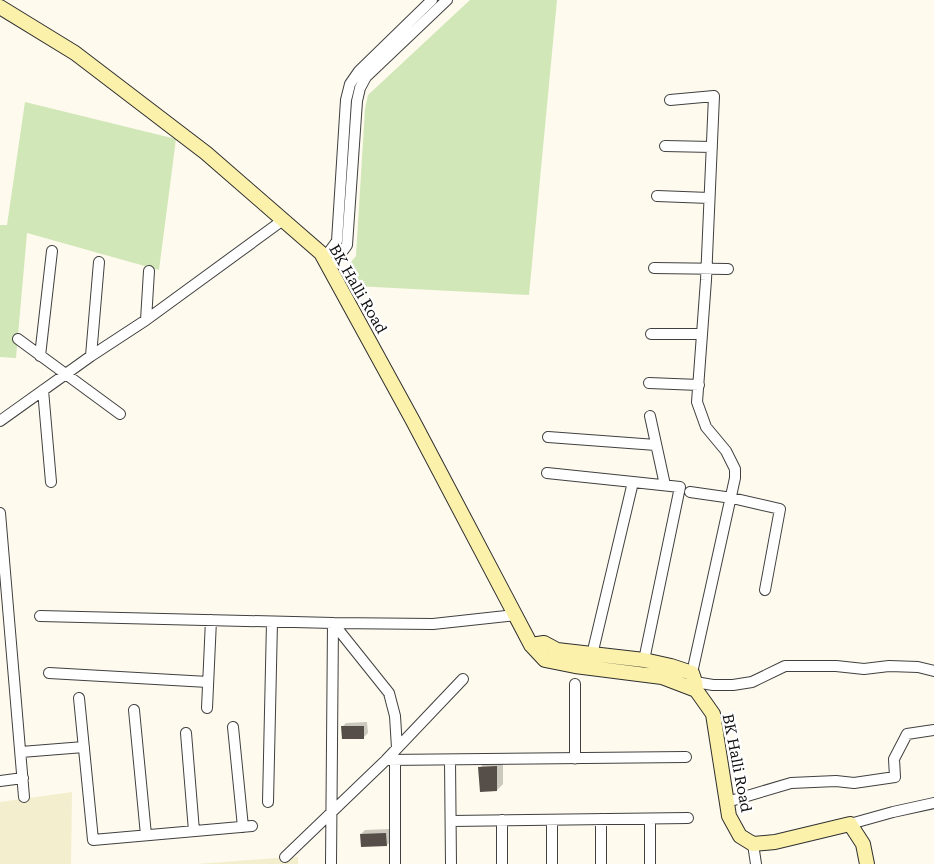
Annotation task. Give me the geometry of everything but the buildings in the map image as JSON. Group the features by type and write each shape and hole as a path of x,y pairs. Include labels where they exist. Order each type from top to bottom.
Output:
{"main road":[{"name":"BK Halli Road","path":"0,7 75,53 206,153 321,253 413,421 531,645 545,660 644,660 671,666 694,682 714,714 729,816 740,836 753,844"},
{"name":"BK Halli Road","path":"590,660 662,677 694,682"},
{"path":"753,844 775,842 850,824 863,844 867,864"}],"street":[{"path":"327,264 337,241 346,100 350,84 364,65 432,0"},
{"path":"327,264 347,244 357,101 360,88 371,72 447,0"},
{"path":"670,100 714,96 706,268 697,402 706,427 726,451 735,469 732,498 694,682 713,685 734,685 752,682 785,666 836,666 864,669 889,666 918,667 934,670"},
{"path":"665,146 712,148"},
{"path":"657,196 709,198"},
{"path":"0,421 91,356 146,320 283,220"},
{"path":"40,356 52,251"},
{"path":"91,356 99,262"},
{"path":"654,268 728,269"},
{"path":"146,320 149,271"},
{"path":"651,334 702,334"},
{"path":"18,339 120,414"},
{"path":"649,383 699,385"},
{"path":"43,390 51,482"},
{"path":"650,416 665,485"},
{"path":"548,437 656,445"},
{"path":"547,473 680,487 644,660"},
{"path":"590,660 633,482"},
{"path":"690,492 732,498 780,509 764,590"},
{"path":"0,513 24,797"},
{"path":"40,616 433,624 516,615"},
{"path":"207,708 211,620"},
{"path":"268,802 272,622"},
{"path":"334,623 389,693 395,716 398,748"},
{"path":"330,864 334,623"},
{"path":"49,673 208,682"},
{"path":"285,857 391,760 398,748 462,679"},
{"path":"575,684 575,759"},
{"path":"79,698 93,840 248,826 234,727"},
{"path":"134,710 146,836"},
{"path":"727,802 791,783 836,781 854,783 895,777 894,759 907,734 934,730"},
{"path":"186,733 194,831"},
{"path":"20,752 84,747"},
{"path":"391,760 686,757"},
{"path":"391,760 394,864"},
{"path":"450,760 451,864"},
{"path":"0,781 23,778"},
{"path":"850,824 934,803"},
{"path":"451,821 688,818"},
{"path":"601,819 601,864"},
{"path":"650,819 650,864"},
{"path":"502,820 502,864"},
{"path":"552,820 552,864"},
{"path":"753,844 756,864"}],"shaded area":[{"path":"72,792 71,864 0,864 0,802"},
{"path":"298,857 298,864 196,864 277,858"}],"green space":[{"path":"470,0 557,0 529,295 355,286 346,268 356,256 365,109 368,95"},
{"path":"25,102 176,139 159,270 27,233 16,358 0,357 0,225 7,225"}]}
